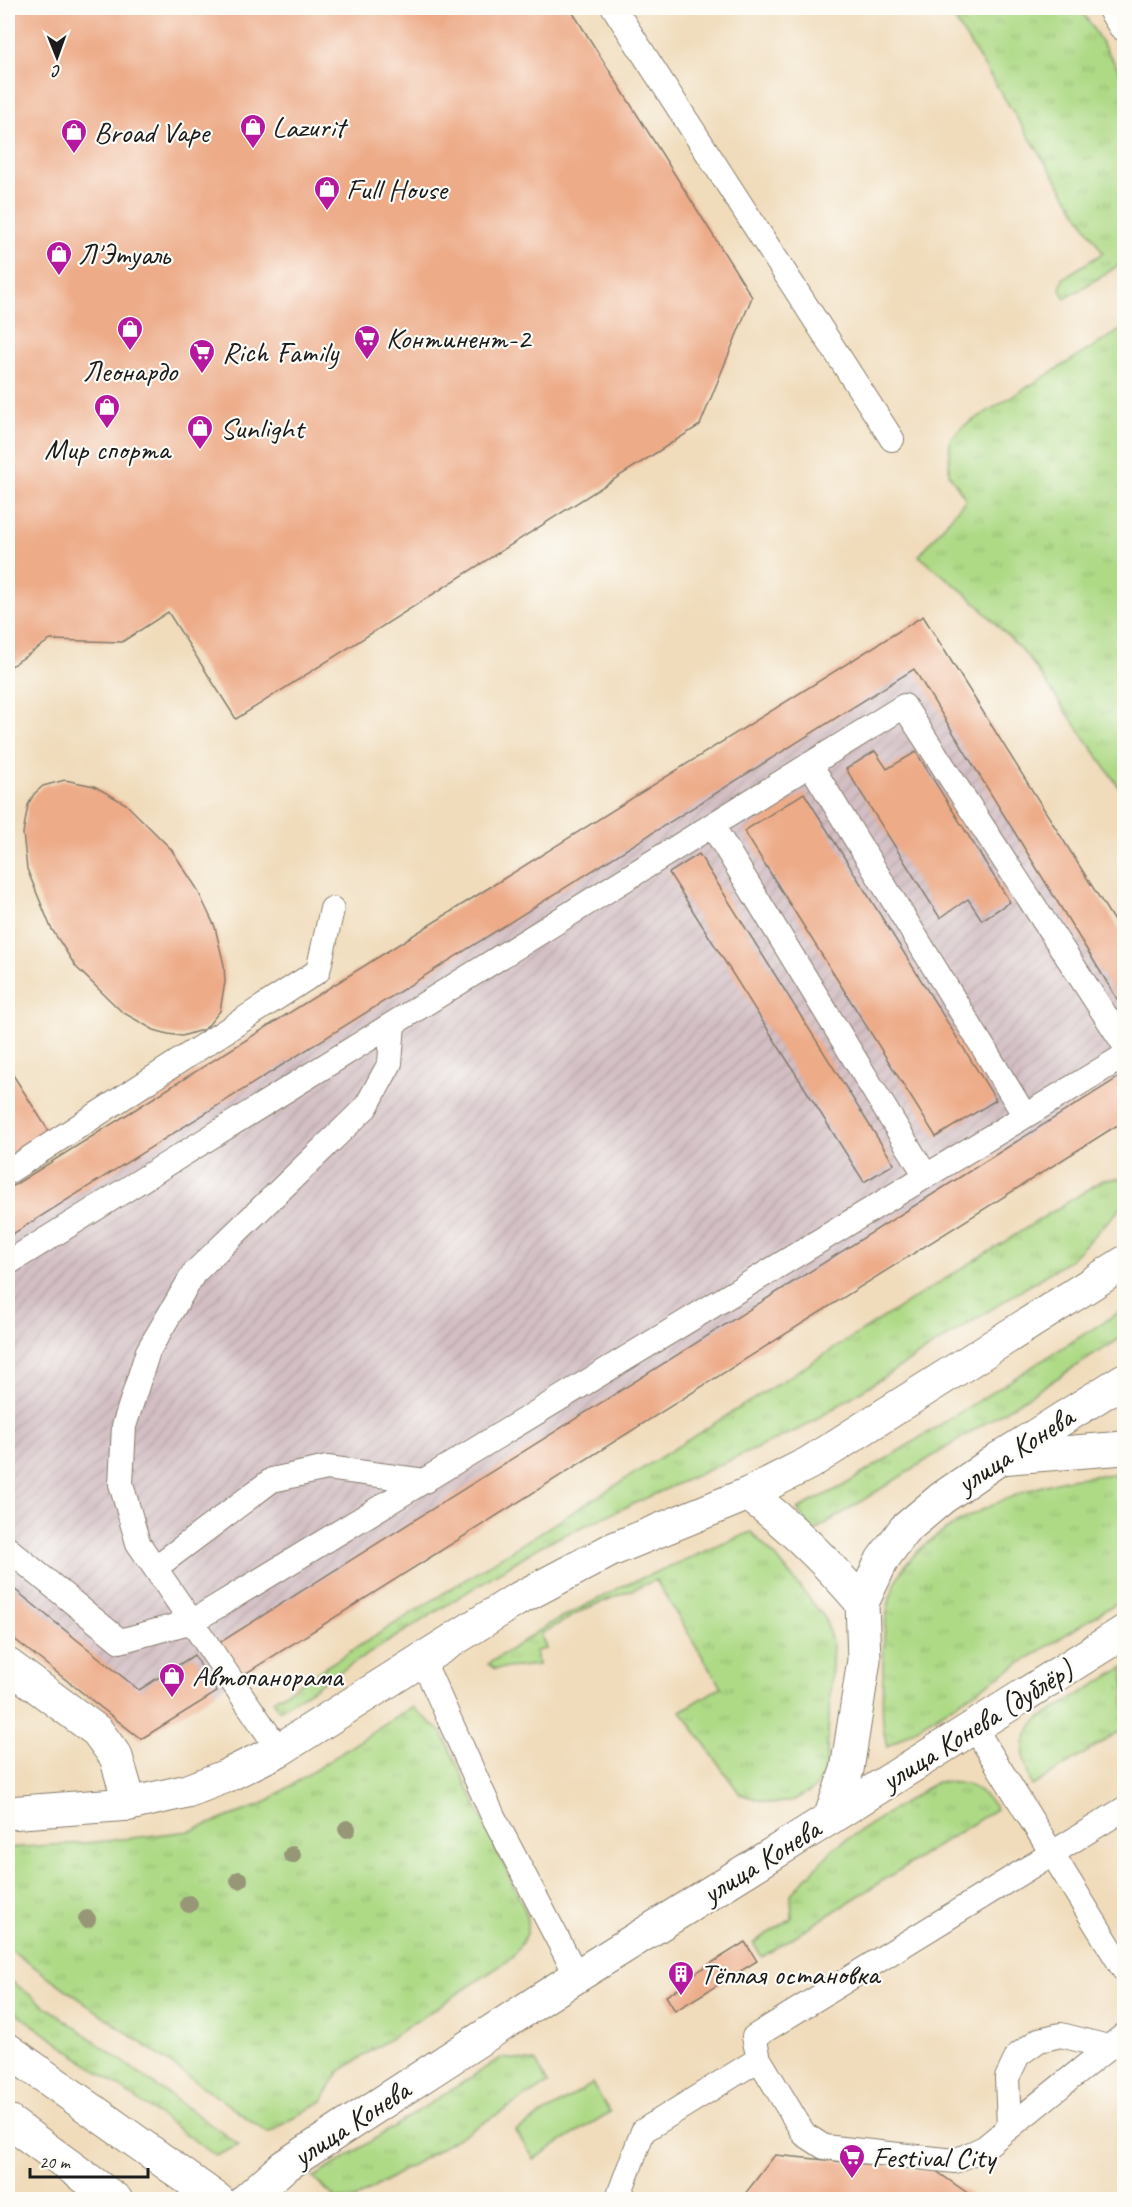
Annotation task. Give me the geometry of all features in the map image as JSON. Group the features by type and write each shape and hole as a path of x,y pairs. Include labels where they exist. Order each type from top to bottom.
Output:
{"main road":[{"path":"1114,8 1125,24"},
{"path":"8,1813 130,1804 187,1791 224,1777 279,1750 423,1661 516,1600 600,1556 748,1494 809,1463 1125,1263"},
{"name":"улица Конева","path":"246,2199 282,2167 577,1976 830,1818 847,1770 864,1660 862,1603 882,1560 904,1530 942,1498 1000,1458 1125,1380"},
{"path":"1000,1458 1125,1448"},
{"path":"748,1494 785,1521 828,1563 862,1603"},
{"name":"улица Конева (дублёр)","path":"830,1818 1125,1632"},
{"path":"8,1665 97,1731 116,1757 130,1804"},
{"path":"8,2050 218,2199"},
{"path":"8,2121 116,2199"}],"lane":[{"path":"614,8 892,439"},
{"path":"8,1263 904,706 1125,1044"},
{"path":"810,764 1025,1116"},
{"path":"712,825 926,1176"},
{"path":"8,1172 318,971 332,909"},
{"path":"279,1750 138,1543 121,1484 124,1426 147,1351 194,1273 366,1107 390,1063 393,1023"},
{"path":"8,1550 120,1641 193,1622 1125,1056"},
{"path":"155,1568 272,1480 327,1468 425,1481"},
{"path":"423,1661 493,1816 577,1976"},
{"path":"974,1727 1125,1970"},
{"path":"1116,2041 975,2154 955,2161 824,2147 804,2134 759,2059 754,2037 1125,1809"},
{"path":"1009,2127 1007,2078 1018,2055 1039,2040 1061,2035 1116,2041"},
{"path":"617,2199 643,2131 759,2059"}],"shaded area":[{"path":"923,616 1124,937 1124,1121 141,1739 8,1634 8,1189"}],"green space":[{"path":"947,8 1080,8 1124,78 1124,262 1065,299 1060,290 1063,278 1103,253"},
{"path":"1124,328 1124,794 1028,657 971,598 919,556 966,499 949,474 950,440 962,427"},
{"path":"1121,1178 1124,1181 1124,1205 1070,1260 804,1427 544,1544 279,1710 273,1700 1103,1180"},
{"path":"1124,1309 1124,1336 814,1531 797,1509 843,1486"},
{"path":"1124,1473 1124,1598 887,1747 882,1706 885,1622 893,1590 908,1562 925,1545 946,1530 970,1516 1021,1493 1065,1480"},
{"path":"751,1532 775,1556 825,1618 833,1646 826,1767 816,1788 794,1800 772,1804 740,1794 681,1711 721,1687 656,1580 585,1609 541,1634 546,1649 536,1651 538,1665 495,1669 488,1664 548,1625 621,1587"},
{"path":"1124,1667 1124,1729 1032,1786 1024,1760 1024,1744 1036,1721"},
{"path":"412,1707 442,1732 527,1915 527,1934 512,1958 339,2072 322,2101 268,2133 8,1948 8,1848 98,1842 190,1831 261,1805"},
{"path":"936,1782 963,1784 977,1789 996,1809 762,1957 753,1943 792,1918 791,1894 835,1847"},
{"path":"8,1979 239,2145 216,2156 8,2007"},
{"path":"501,2058 536,2062 548,2084 355,2199 337,2199 313,2178"},
{"path":"592,2084 610,2112 534,2159 516,2131"}],"building":[{"name":"Континент-2","path":"8,8 570,8 752,297 700,425 236,719 168,612 122,642 50,640 8,668"},
{"path":"923,616 1124,937 1124,1010 914,669 8,1237 8,1189"},
{"path":"875,751 887,769 916,752 1010,902 982,920 968,899 940,918 846,769"},
{"path":"65,780 94,786 126,804 171,849 196,887 215,927 224,965 225,982 220,1011 205,1029 182,1036 168,1034 154,1030 122,1012 76,967 51,928 27,869 23,833 28,805 34,794 43,786"},
{"path":"804,793 996,1100 936,1137 744,831"},
{"path":"699,854 894,1164 864,1182 669,873"},
{"path":"8,1067 50,1133 8,1160"},
{"path":"1124,1074 1124,1121 240,1677 219,1643"},
{"path":"8,1584 139,1690 194,1655 217,1692 141,1739 8,1634"},
{"path":"745,1942 757,1961 675,2011 666,1996 686,1984 684,1980"},
{"name":"Festival City","path":"775,2155 936,2171 976,2199 741,2199"}],"place":[{"name":"Lazurit","path":"253,150"},
{"name":"Broad Vape","path":"74,155"},
{"name":"Full House","path":"327,212"},
{"name":"Л'Этуаль","path":"59,277"},
{"name":"Леонардо","path":"130,352"},
{"name":"Континент-2","path":"367,361"},
{"name":"Rich Family","path":"202,375"},
{"name":"Мир спорта","path":"107,430"},
{"name":"Sunlight","path":"200,451"},
{"name":"Автопанорама","path":"172,1699"},
{"name":"Тёплая остановка","path":"681,1997"},
{"name":"Festival City","path":"852,2180"}]}
